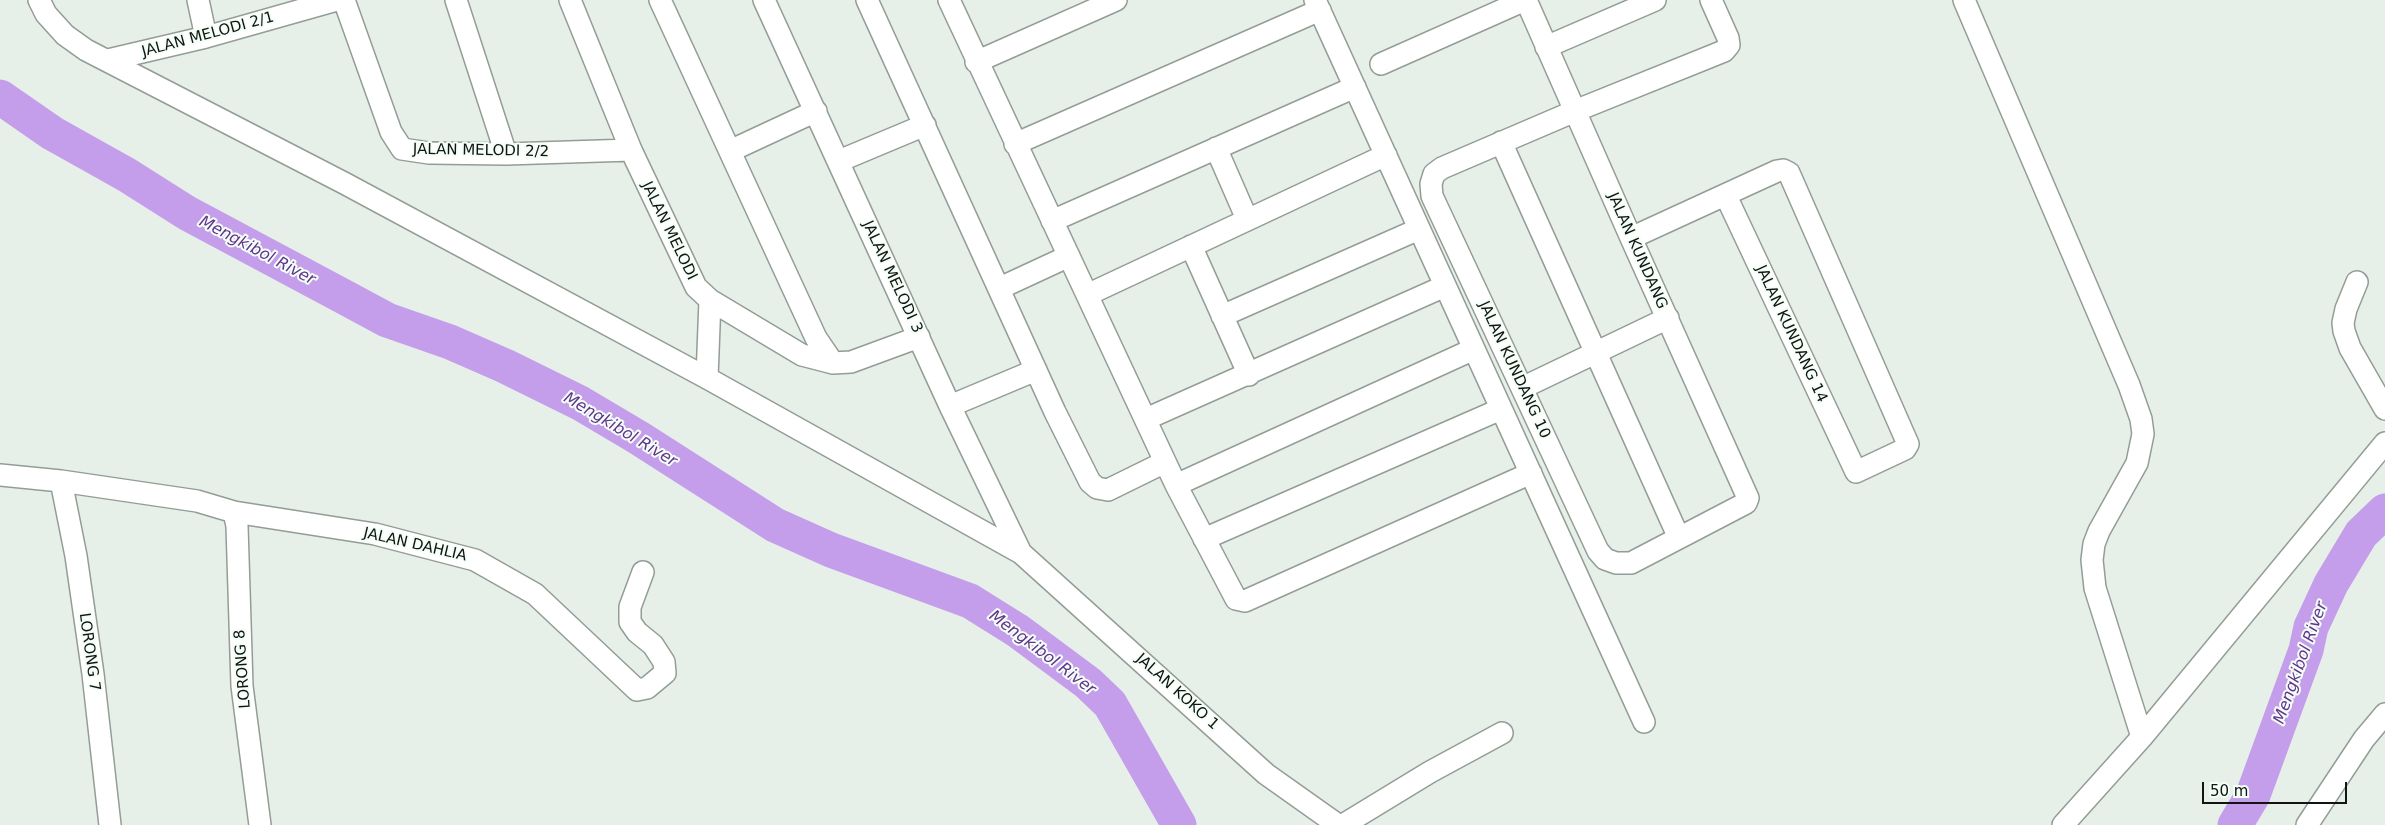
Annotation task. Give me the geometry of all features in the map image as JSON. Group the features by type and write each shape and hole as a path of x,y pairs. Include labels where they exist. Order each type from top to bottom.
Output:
{"street":[{"path":"39,0 46,14 65,35 86,50 707,378 1021,553"},
{"path":"198,0 206,37"},
{"name":"JALAN MELODI 2/1","path":"108,60 206,37 337,0"},
{"name":"JALAN MELODI 2/2","path":"344,0 391,132 402,149 429,153 506,154 631,150"},
{"path":"456,0 506,154"},
{"name":"JALAN MELODI","path":"570,0 631,150 696,286 710,300 802,355 833,363 851,362 919,337"},
{"path":"660,0 816,338 833,363"},
{"name":"JALAN MELODI 3","path":"764,0 950,406 1021,553"},
{"path":"867,0 926,125 1083,472 1096,488 1108,490 1165,462"},
{"path":"949,0 976,62 1176,485 1232,595 1236,599 1245,601 1531,473"},
{"path":"976,62 1116,0"},
{"path":"1382,64 1525,0"},
{"name":"JALAN KUNDANG","path":"1525,0 1748,501"},
{"path":"1546,46 1655,0"},
{"name":"JALAN KUNDANG 10","path":"1711,0 1728,38 1729,44 1724,51 1575,111 1442,168 1434,174 1431,184 1432,196 1598,551 1605,559 1631,563 1748,501"},
{"path":"1964,0 2129,385 2141,419 2143,434 2137,463 2099,531 2094,544 2092,560 2095,588 2142,737"},
{"path":"1015,144 1318,5 1644,722"},
{"path":"1052,221 1355,87"},
{"path":"730,151 816,111"},
{"path":"839,161 926,125"},
{"path":"1501,142 1679,538"},
{"path":"1216,148 1248,219"},
{"path":"1087,294 1386,156"},
{"name":"JALAN KUNDANG 14","path":"1783,170 1789,174 1908,444 1905,449 1856,472 1726,196 1777,172 1783,170"},
{"path":"1631,238 1726,196"},
{"path":"1222,316 1419,229"},
{"path":"1191,246 1249,375"},
{"path":"1000,288 1069,256"},
{"path":"2357,282 2346,309 2343,322 2344,331 2350,348 2385,409"},
{"path":"1146,419 1249,375 1446,286"},
{"path":"707,378 710,300"},
{"path":"1522,388 1668,318"},
{"path":"1176,485 1474,349"},
{"path":"950,406 1036,370"},
{"path":"1204,539 1502,409"},
{"path":"2064,825 2142,737 2385,443"},
{"name":"JALAN DAHLIA","path":"0,475 61,481 197,500 234,512 375,534 475,560 535,594 637,690 647,688 665,673 664,662 653,645 637,632 630,622 630,607 643,572"},
{"name":"LORONG 7","path":"61,481 76,556 93,674 110,825"},
{"name":"LORONG 8","path":"234,512 237,526 242,686 260,825"},
{"name":"JALAN KOKO 1","path":"1021,553 1266,774 1338,825"},
{"path":"2308,825 2364,739 2385,714"},
{"path":"1343,825 1430,772 1502,733"}],"waterway":[{"name":"Mengkibol River","path":"0,97 52,133 127,175 187,213 387,320 450,342 505,366 580,403 639,438 775,525 831,550 970,601 1018,631 1088,683 1110,704 1179,825"},
{"name":"Mengkibol River","path":"2235,825 2253,795 2306,650 2311,627 2331,584 2361,534 2385,511"}]}
